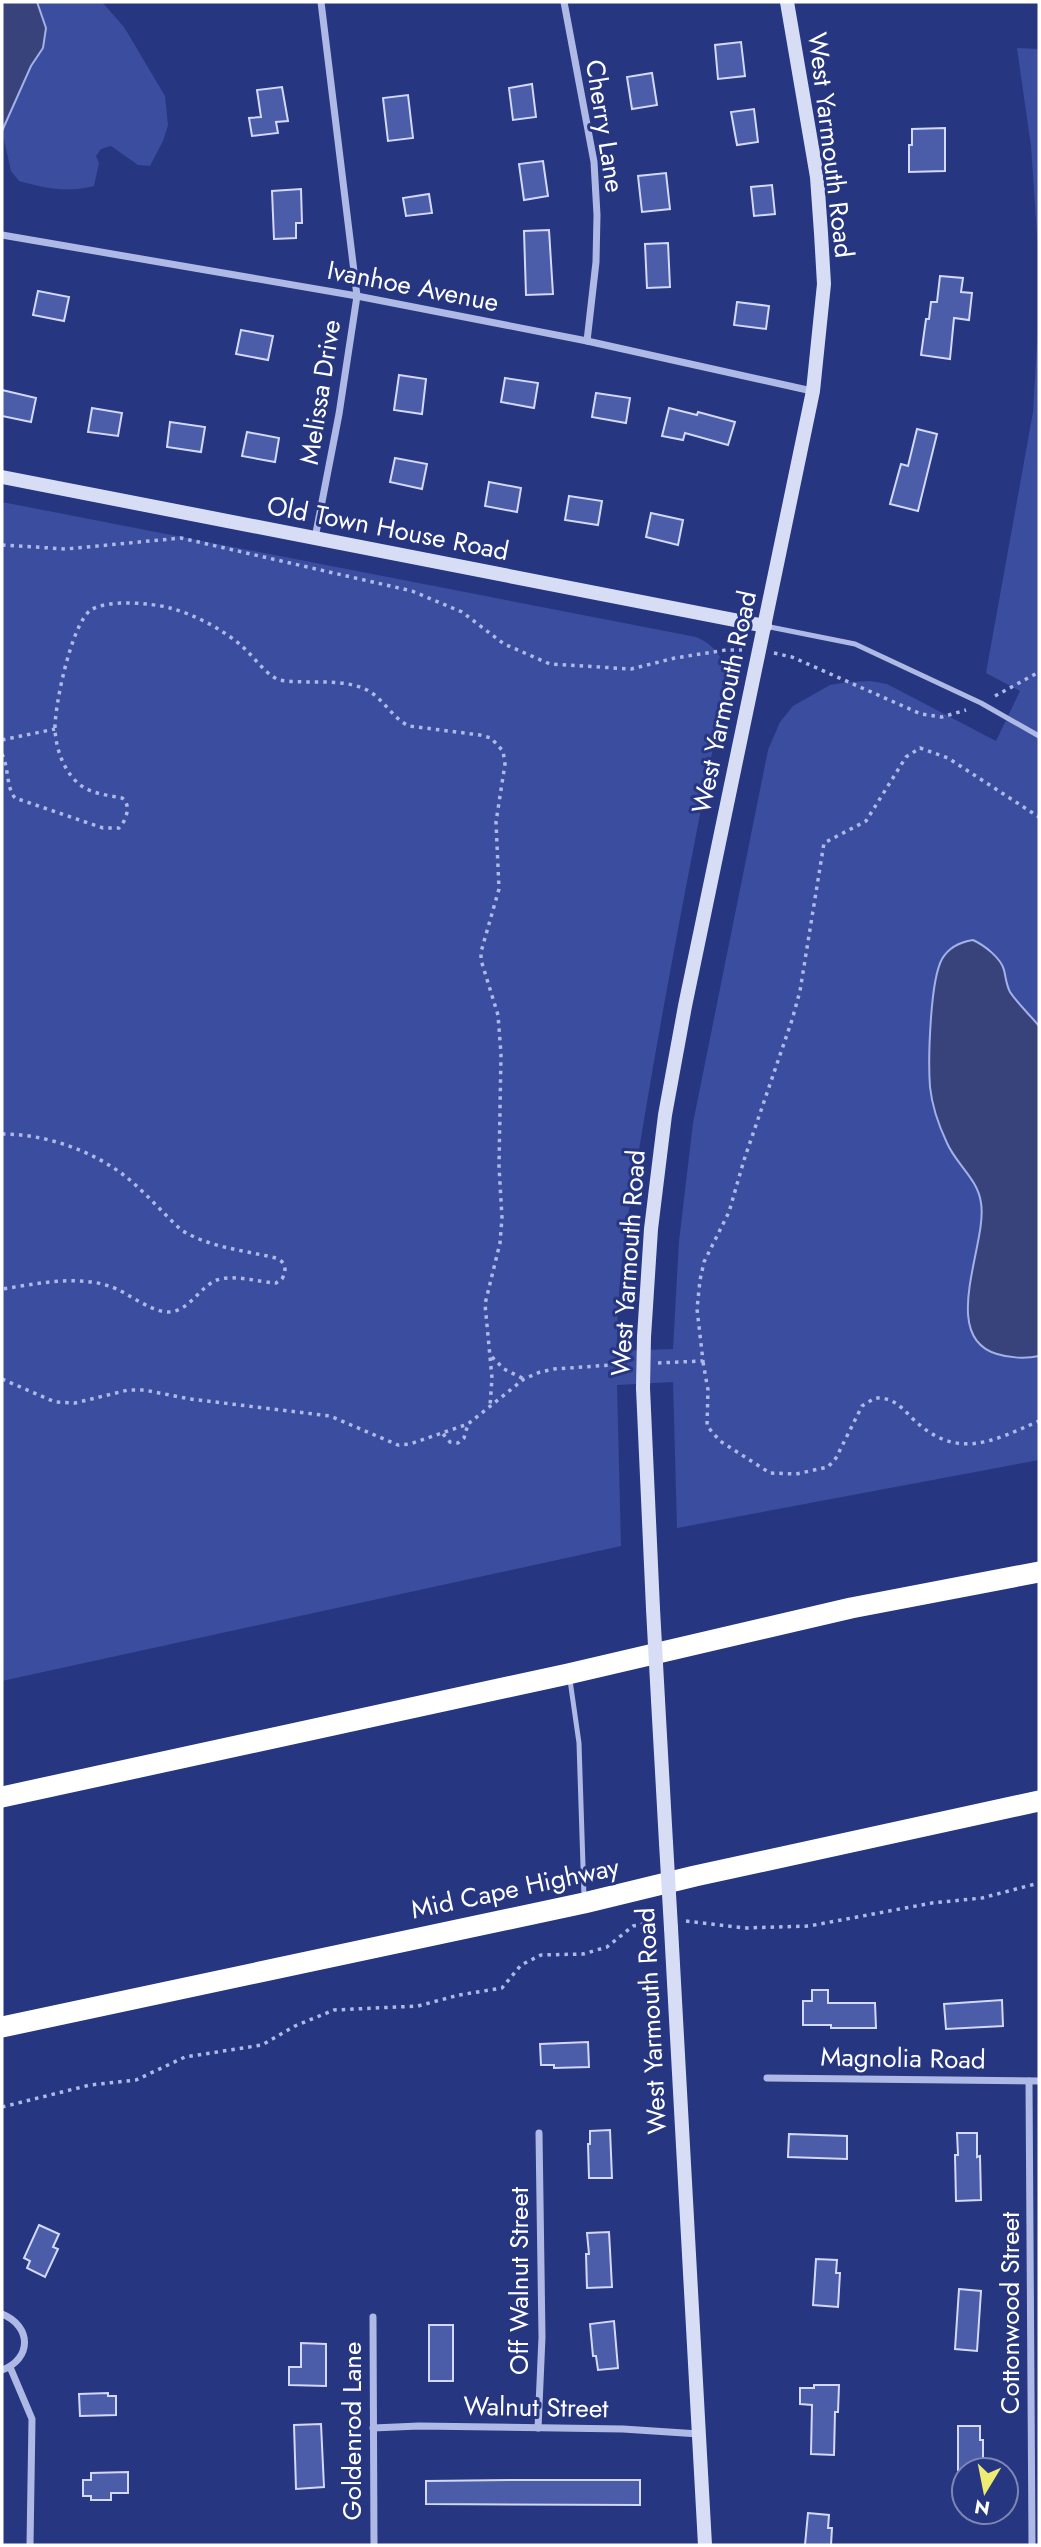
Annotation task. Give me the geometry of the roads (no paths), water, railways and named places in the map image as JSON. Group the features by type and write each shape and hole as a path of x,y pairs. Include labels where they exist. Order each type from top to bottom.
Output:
{"highway":[{"path":"2,1797 568,1674 851,1608 1039,1572"},
{"name":"Mid Cape Highway","path":"2,2027 584,1903 1039,1801"}],"main road":[{"name":"West Yarmouth Road","path":"705,2545 653,1609 643,1388 644,1338 651,1229 666,1115 685,1006 813,391 824,284 821,233 817,177 787,2"},
{"name":"Old Town House Road","path":"2,477 765,626"}],"street":[{"name":"Melissa Drive","path":"315,539 340,414 357,296 321,2"},
{"name":"Cherry Lane","path":"564,2 594,162 596,262 587,341"},
{"name":"Ivanhoe Avenue","path":"2,235 357,296 587,341 813,391"},
{"name":"Magnolia Road","path":"767,2078 1039,2081"},
{"name":"Cottonwood Street","path":"1029,2081 1032,2545"},
{"name":"Off Walnut Street","path":"538,2428 542,2337 539,2133"},
{"path":"2,2314 18,2324 24,2343 18,2361 6,2369 32,2419 30,2545"},
{"name":"Goldenrod Lane","path":"373,2318 374,2545"},
{"name":"Walnut Street","path":"373,2428 419,2426 623,2429 699,2434"}],"lane":[{"path":"765,626 855,644 981,703 1039,736"},
{"path":"568,1674 579,1743 584,1903"}]}
